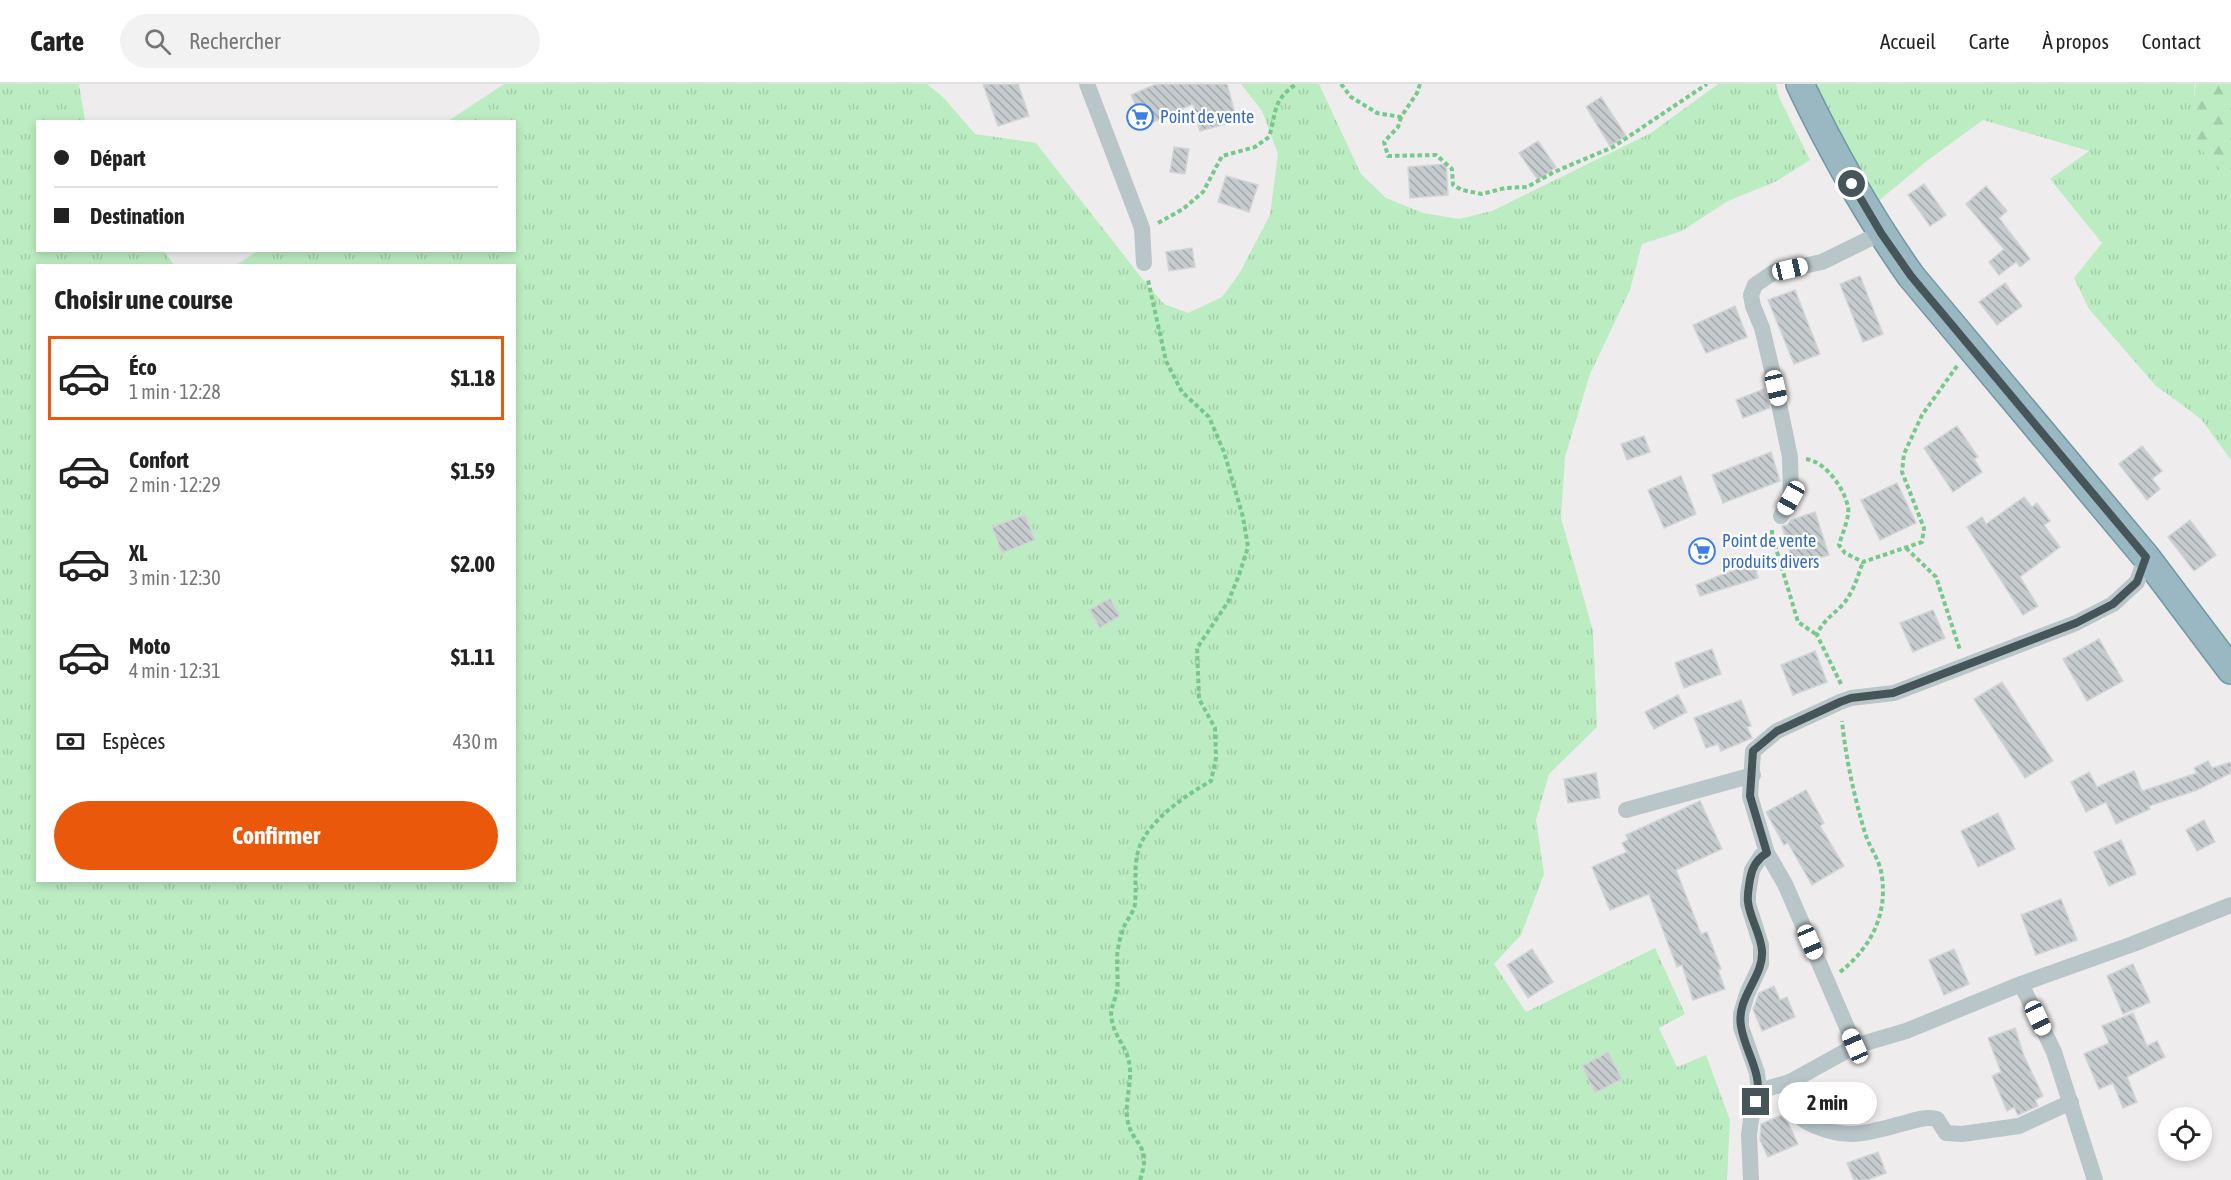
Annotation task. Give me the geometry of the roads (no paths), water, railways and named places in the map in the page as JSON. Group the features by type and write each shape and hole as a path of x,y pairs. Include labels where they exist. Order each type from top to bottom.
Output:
{"highway":[{"path":"1800,84 1842,167 1881,233 1911,276 2146,557 2231,670"}],"street":[{"path":"1087,84 1143,228 1144,263"},
{"path":"1781,516 1791,498 1790,457 1762,328 1752,306 1751,295 1755,285 1774,273 1822,262 1881,233"},
{"path":"1855,1046 1785,884 1767,853 1750,796 1753,751 1777,731 1845,700 1893,693 2076,623 2113,604 2137,582 2146,557"},
{"path":"1626,810 1752,775"},
{"path":"1751,1180 1749,1135 1759,1091 1757,1073 1741,1027 1741,1014 1746,994 1761,964 1762,953 1748,904 1748,894 1752,870 1761,856 1767,853"},
{"path":"1759,1091 1790,1082 1855,1046 1906,1031 2021,984 2133,944 2231,904"},
{"path":"2021,984 2054,1052 2095,1180"},
{"path":"1790,1082 1792,1105 1798,1118 1833,1134 1853,1135 1872,1132 1925,1116 1937,1119 1946,1133 1962,1134 2019,1126 2071,1102"}],"place":[{"name":"Point de vente","path":"1140,117"},
{"name":"Point de vente produits divers","path":"1702,551"}]}
